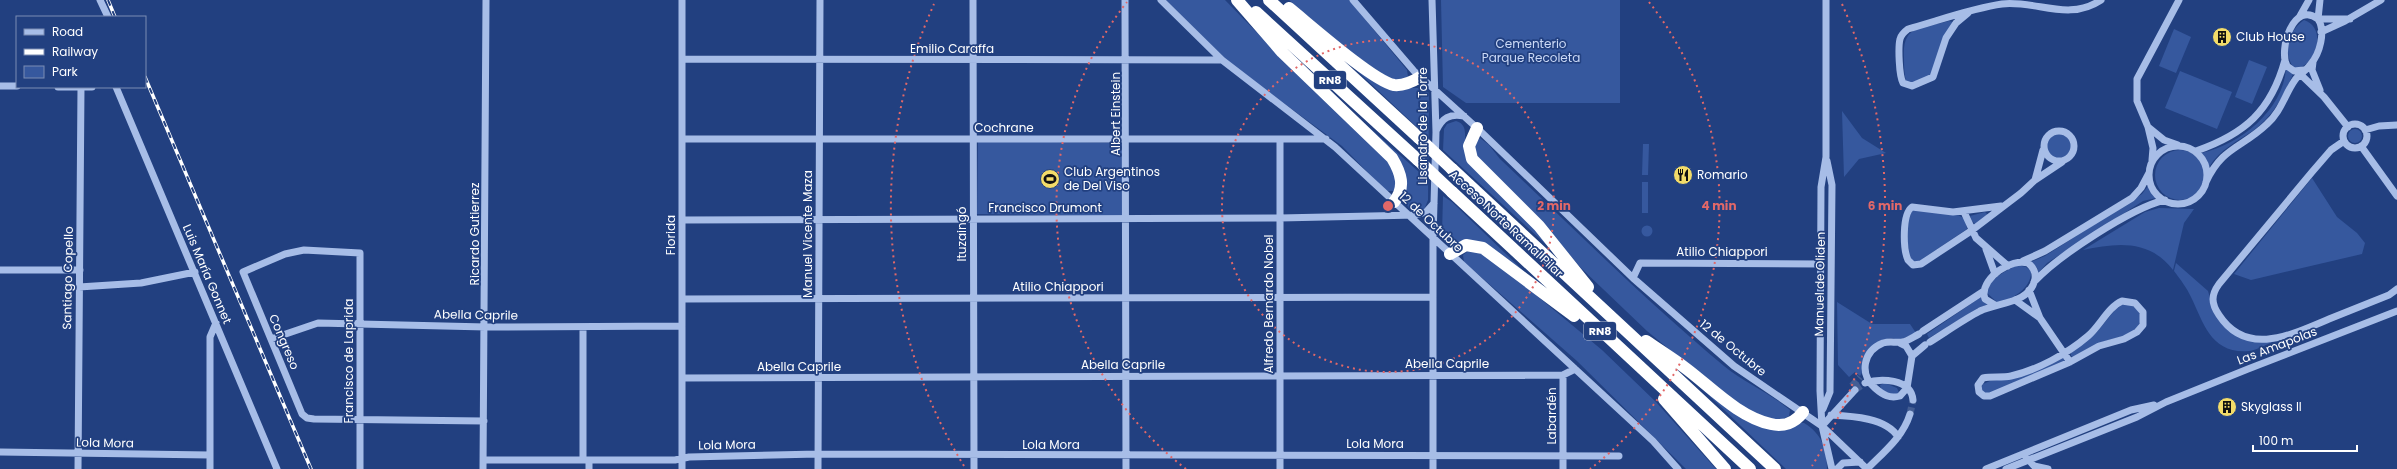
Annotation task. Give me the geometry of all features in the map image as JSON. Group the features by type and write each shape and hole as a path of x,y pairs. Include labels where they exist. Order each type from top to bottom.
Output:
{"highway":[{"path":"1237,0 1282,52 1392,158 1402,180 1400,193 1394,202"},
{"name":"Acceso Norte Ramal Pilar","path":"1243,0 1418,160 1750,469"},
{"name":"Acceso Norte Ramal Pilar","path":"1269,0 1775,469"},
{"path":"1278,0 1382,80 1399,85 1408,84 1420,77"},
{"path":"1477,128 1469,146 1474,162 1539,226 1612,318 1754,418 1770,424 1783,424 1795,420 1803,412"},
{"path":"1450,254 1466,245 1482,248 1623,352 1725,469"}],"street":[{"path":"100,0 108,16"},
{"name":"Ricardo Gutierrez","path":"483,469 486,327 486,0"},
{"name":"Florida","path":"682,0 682,469"},
{"name":"Manuel Vicente Maza","path":"818,469 820,0"},
{"name":"Ituzaingó","path":"973,0 974,469"},
{"name":"Albert Einstein","path":"1125,0 1127,60 1126,469"},
{"name":"12 de Octubre","path":"1161,0 1222,60 1326,139 1653,441 1678,469"},
{"name":"12 de Octubre","path":"1353,0 1420,77 1477,128 1633,278 1734,366 1822,426 1867,469"},
{"name":"Lisandro de la Torre","path":"1432,0 1436,132 1433,239 1433,469"},
{"name":"Manuel de Oliden","path":"1826,0 1826,157 1821,187 1820,391 1822,426 1832,469"},
{"path":"1968,13 1956,23 1946,38 1933,77 1912,86 1903,83 1900,75 1900,43 1904,32 1968,13 2010,4 2068,11 2088,7 2101,0"},
{"path":"1900,343 1921,333 1984,291 1995,274 2008,266 2045,251 2132,198 2145,182 2150,171 2153,148 2148,127 2137,101 2137,79 2179,0"},
{"path":"2196,152 2225,138 2262,111 2274,93 2285,60 2286,40 2293,24 2300,16 2309,0"},
{"path":"2320,0 2318,19 2322,32 2313,61 2314,75 2324,97"},
{"path":"2322,32 2381,0"},
{"path":"2300,16 2311,15 2318,19 2350,18"},
{"name":"Emilio Caraffa","path":"682,59 1222,60"},
{"path":"2285,60 2288,66 2300,72 2324,97 2348,126"},
{"path":"2150,171 2153,188 2165,200 2173,203 2190,201 2197,197 2219,159 2261,130 2276,115 2300,72 2313,61"},
{"path":"0,86 16,86"},
{"name":"Santiago Copello","path":"78,469 81,88"},
{"name":"Luis María Gonnet","path":"116,88 277,469"},
{"path":"1436,132 1446,117 1454,114 1464,116"},
{"path":"2356,124 2365,130 2367,139 2361,146 2352,147 2344,141 2344,133 2348,126 2356,124"},
{"path":"2365,130 2379,126 2397,125"},
{"path":"2148,127 2164,140 2196,152 2206,165 2206,182"},
{"path":"2001,206 1964,212 1943,212 1916,206 1908,210 1906,218 1908,260 1913,265 1921,264 1971,231 2001,206 2021,193 2034,180 2070,157 2074,148 2072,138 2064,132 2050,133 2044,140 2044,150 2034,180"},
{"name":"Cochrane","path":"682,139 1326,139"},
{"name":"Alfredo Bernardo Nobel","path":"1280,139 1280,469"},
{"path":"2344,141 2331,150 2316,167 2219,284 2213,294 2213,304 2221,318 2234,330 2250,338 2274,339 2292,334 2389,295 2397,289"},
{"path":"2152,163 2163,150 2180,146"},
{"path":"2361,146 2397,196"},
{"path":"2044,150 2048,158 2062,162"},
{"name":"Manuel de Oliden","path":"1822,411 1830,392 1832,186 1826,157"},
{"path":"1912,356 1928,343 1981,311 1995,305 2015,300 2029,290 2034,282 2054,263 2141,207 2165,200"},
{"name":"Francisco Drumont","path":"682,220 1280,218 1423,214 1434,203"},
{"path":"1964,212 1971,231 1985,246 2008,266"},
{"path":"1985,246 1995,274"},
{"name":"Francisco de Laprida","path":"243,272 285,254 304,250 360,253 360,469"},
{"path":"2023,261 2028,263 2035,271 2034,282"},
{"name":"Atilio Chiappori","path":"1633,278 1640,263 1820,264"},
{"path":"0,270 80,270"},
{"path":"80,287 141,283 195,272"},
{"name":"Congreso","path":"243,272 302,414 307,418 361,420"},
{"path":"2029,290 2040,318 2070,362"},
{"path":"1984,291 1985,299 1995,305"},
{"name":"Atilio Chiappori","path":"682,299 1433,297"},
{"path":"2015,300 2040,318"},
{"path":"2131,301 2142,309 2144,321 2137,332 2120,340 2099,346 2070,362 1990,396 1984,396 1979,392 1978,385 1983,378 2016,374 2064,352 2091,334 2118,302 2131,301"},
{"name":"Las Amapolas","path":"2006,469 2016,465 2026,457 2137,417 2166,402 2397,311"},
{"path":"210,469 210,336 216,323"},
{"name":"Abella Caprile","path":"271,339 318,323 486,327 682,326"},
{"path":"583,327 586,460 589,469"},
{"path":"1864,378 1868,357 1877,347 1889,341 1900,343 1906,346 1912,356 1907,388 1911,400"},
{"name":"Labardén","path":"1563,469 1563,375 1575,369"},
{"name":"Abella Caprile","path":"682,378 1563,375"},
{"path":"1864,378 1885,378 1907,388"},
{"path":"1864,378 1879,391 1891,397 1900,396 1907,388"},
{"path":"1822,426 1854,388"},
{"path":"1834,412 1885,424 1894,430 1898,437"},
{"path":"1867,469 1898,437 1910,414"},
{"path":"361,420 484,422"},
{"name":"Lola Mora","path":"0,452 210,455"},
{"name":"Lola Mora","path":"483,460 682,459 689,457 818,454 974,456 1619,456"},
{"path":"2026,457 2034,466 2048,469"},
{"path":"1837,469 1843,463 1860,462"},
{"name":"Las Amapolas","path":"1986,469 2016,465"}],"green space":[{"path":"1166,0 1225,0 1315,92 1387,158 1398,176 1395,191 1386,191 1342,146 1229,63"},
{"path":"1289,0 1349,0 1407,70 1408,77 1395,82 1350,52"},
{"name":"Cementerio Parque Recoleta","path":"1441,0 1620,0 1620,103 1466,103 1443,87"},
{"path":"2304,20 2312,25 2316,32 2316,48 2312,57 2307,63 2301,67 2294,68 2288,56 2289,42 2294,30"},
{"path":"1949,21 1953,22 1930,77 1909,83 1906,81 1904,70 1904,47 1906,39 1910,33 1922,27"},
{"path":"2174,29 2191,37 2176,73 2159,66"},
{"path":"1335,50 1407,88 1421,88 1429,93 1428,200 1424,210 1416,211 1410,209 1406,200 1404,178 1383,150 1345,106 1419,172 1420,130"},
{"path":"2249,60 2267,67 2252,104 2235,97"},
{"path":"2286,69 2293,74 2282,97 2273,111 2254,130 2218,155 2209,167 2201,153 2216,149 2230,142 2244,134 2257,123 2277,98 2283,84"},
{"path":"2180,71 2232,92 2217,129 2165,108"},
{"path":"1842,111 1862,138 1886,153 1859,159 1844,177"},
{"path":"1456,121 1460,122 1464,127 1465,144 1551,249 1443,150 1444,129 1447,124"},
{"path":"2352,129 2358,129 2362,133 2362,139 2358,143 2352,143 2348,139 2348,133"},
{"path":"2059,134 2068,137 2071,146 2068,155 2059,158 2050,155 2047,146 2050,137"},
{"path":"1480,138 1489,145 1500,159 1583,238 1695,342 1740,378 1774,398 1790,410 1789,416 1779,421 1754,413 1726,396 1647,331 1581,268 1532,211 1477,161 1473,143"},
{"name":"Club Argentinos de Del Viso","path":"978,141 1123,143 1123,216 977,214"},
{"path":"1643,144 1649,144 1648,175 1642,175"},
{"path":"2180,150 2189,152 2200,161 2205,175 2203,184 2194,195 2180,200 2171,198 2160,189 2155,175 2157,166 2166,155"},
{"path":"2312,178 2337,217 2357,233 2365,243 2362,254 2251,280 2234,274"},
{"path":"1642,182 1648,182 1648,213 1642,213"},
{"path":"2148,186 2156,198 2143,201 2047,263 2038,273 2038,269 2031,262 2045,256 2142,194"},
{"path":"1443,196 1452,202 1534,281 1461,243 1449,242 1442,234"},
{"path":"2159,208 2194,209 2184,223 2173,270 2164,260 2143,248 2120,245 2083,250 2145,212"},
{"path":"1913,210 1958,215 1965,219 1967,229 1918,262 1911,261 1908,249 1908,227 1910,215"},
{"path":"1985,212 1988,215 1976,225 1972,221 1970,216"},
{"path":"1647,225 1651,227 1653,231 1651,235 1647,237 1643,235 1641,231 1643,227"},
{"path":"1471,249 1488,255 1602,350 1656,402 1716,469 1686,469 1577,361 1464,262 1463,255"},
{"path":"2176,263 2208,291 2214,311 2232,332 2275,341 2249,351 2236,351 2226,348 2217,342 2205,327 2188,290 2174,271"},
{"path":"2017,265 2026,267 2031,271 2028,283 2025,288 2015,296 1998,303 1987,293 1988,288 1994,279"},
{"path":"1981,297 1987,305 1978,308 1929,338 1927,334"},
{"path":"1837,302 1872,324 1910,324 1916,333 1899,340 1891,338 1881,341 1860,376 1855,372 1849,377 1838,365"},
{"path":"2123,304 2131,304 2142,314 2137,327 2133,331 2095,345 2074,357 2071,356 2071,353 2096,333 2115,310"},
{"path":"2063,358 2065,359 2064,362 1988,394 1983,393 1981,388 1983,384 1990,381 2015,378"},
{"path":"1676,364 1748,418 1804,423 1810,427 1822,443 1826,455 1827,469 1786,469"},
{"path":"1885,383 1897,388 1900,395 1892,396 1881,389 1880,385"}],"tunnel":[{"path":"1852,386 1860,377"},
{"path":"1855,390 1865,383"},
{"path":"1910,414 1913,400"}],"railway":[{"path":"108,0 115,16"},
{"path":"146,79 311,469"}],"place":[{"name":"Club House","path":"2222,37"},
{"name":"Romario","path":"1683,175"},
{"name":"Club Argentinos de Del Viso","path":"1050,179"},
{"name":"Skyglass II","path":"2227,407"}]}
